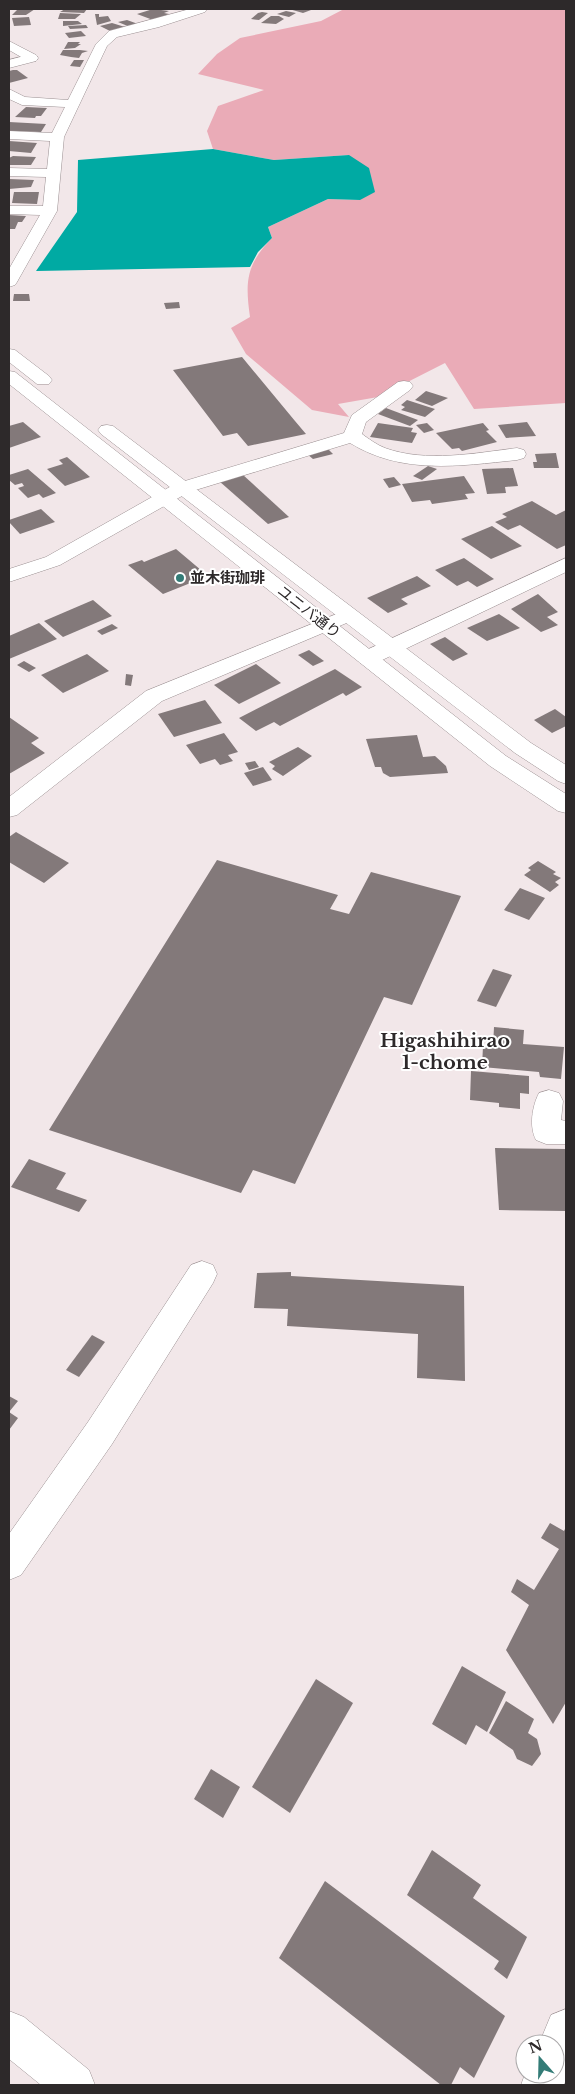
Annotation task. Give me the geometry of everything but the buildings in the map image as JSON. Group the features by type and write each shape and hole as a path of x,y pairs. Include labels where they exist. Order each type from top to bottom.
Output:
{"street":[{"path":"9,282 50,211 57,137 102,44 112,34 154,24 201,9"},
{"path":"132,17 154,24"},
{"path":"9,45 32,58 9,64"},
{"path":"9,93 22,101 74,104"},
{"path":"9,135 57,137"},
{"path":"9,172 53,173"},
{"path":"9,210 50,211"},
{"name":"ユニバ通り","path":"9,354 523,748 566,776"},
{"name":"ユニバ通り","path":"9,376 498,761 566,805"},
{"path":"352,436 358,418 404,386"},
{"path":"9,576 54,561 182,488 352,436 378,451 422,461 471,459 518,454"},
{"path":"368,658 566,564"},
{"path":"9,809 154,696 348,615"},
{"path":"549,1101 546,1132 566,1132"},
{"path":"9,1563 100,1434 202,1274"},
{"path":"9,2032 74,2085"}],"shaded area":[{"path":"344,9 566,9 566,403 474,409 445,363 378,397 338,404 349,417 312,410 246,354 231,328 250,317 249,274 257,257 272,238 268,227 328,199 360,200 349,155 274,160 213,149 207,131 218,106 264,90 198,74 217,54 240,38 321,21"}],"water":[{"path":"213,149 274,160 349,155 369,168 375,192 360,200 328,199 268,227 272,238 258,252 250,267 36,271 77,212 78,160"}],"place":[{"name":"並木街珈琲","path":"180,578"}],"district":[{"name":"Higashihirao 1-chome","path":"445,1051"}]}
